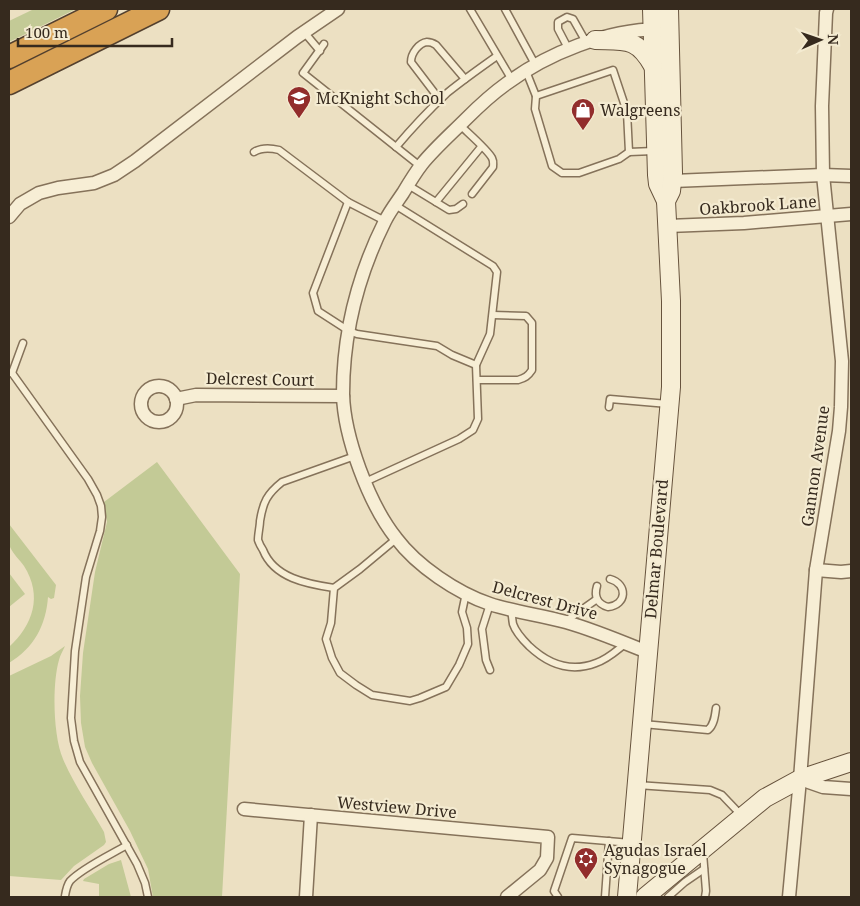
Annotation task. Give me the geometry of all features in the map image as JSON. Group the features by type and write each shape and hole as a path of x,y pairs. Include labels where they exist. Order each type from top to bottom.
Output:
{"highway":[{"path":"9,57 106,9"},
{"path":"9,83 158,9"},
{"path":"130,23 174,9"}],"main road":[{"name":"Delmar Boulevard","path":"652,9 661,29 673,181 666,201"},
{"name":"Delmar Boulevard","path":"627,897 672,363 668,226 666,201 658,184 657,175 653,66 661,29 669,9"},
{"path":"590,41 635,44 644,51 653,66"},
{"path":"654,896 703,850 765,798 800,778 851,762"}],"street":[{"path":"9,217 20,204 39,193 58,188 94,183 114,175 304,32 338,9"},
{"name":"Gannon Avenue","path":"789,897 816,570 839,431 841,407 842,361 823,175 822,106 827,9"},
{"name":"Delcrest Drive","path":"648,652 600,632 490,604 453,586 424,567 396,539 375,504 355,456 347,424 343,396 344,361 352,309 362,276 385,221 420,166 492,95 531,68 590,41 623,33 661,29"},
{"name":"Oakbrook Lane","path":"673,181 823,175 851,176"},
{"name":"Oakbrook Lane","path":"668,226 752,222 851,214"},
{"name":"Delcrest Court","path":"176,399 196,395 343,396"},
{"path":"816,570 851,571"},
{"path":"800,778 823,787 851,789"},
{"name":"Westview Drive","path":"244,809 548,837 547,858 540,870 507,897"},
{"path":"306,897 312,815"}],"lane":[{"path":"470,9 512,80"},
{"path":"505,9 531,68 536,96 534,109 552,166 562,173 579,173 620,159 629,152 656,151"},
{"path":"569,50 558,29 558,22 567,17 573,19 590,41"},
{"path":"304,32 320,51"},
{"path":"440,100 411,62 413,52 425,42 436,45 465,78"},
{"path":"324,44 304,74 420,166"},
{"path":"396,147 440,100 465,78 497,56"},
{"path":"536,96 613,70 627,112 629,152"},
{"path":"460,125 482,146 494,162 493,167 472,194"},
{"path":"436,202 482,146"},
{"path":"254,152 266,148 279,150 348,202 385,221"},
{"path":"408,185 449,210 456,210 463,204"},
{"path":"348,202 313,293 318,311 357,334 437,346 452,355 476,365"},
{"path":"365,482 459,439 473,430 478,419 476,365 490,334 498,272 494,266 395,205"},
{"path":"477,380 518,380 525,378 532,370 532,323 526,316 493,315"},
{"path":"23,343 11,373 88,479 101,506 100,531 86,577 75,650 71,718 74,741 80,762 137,864 145,883 148,897"},
{"path":"609,407 610,399 669,404"},
{"path":"355,456 282,482 273,489 265,499 258,540 266,557 276,570 290,577 312,585 334,588 360,570 396,539"},
{"path":"597,586 597,599 603,605 608,607 617,604 622,597 622,587 616,581 610,579"},
{"path":"334,588 331,623 326,639 332,658 340,672 372,696 410,701 446,687 459,665 468,644 467,628 462,612 466,593"},
{"path":"564,622 597,599"},
{"path":"490,604 482,630 486,660 490,670"},
{"path":"511,609 513,625 522,639 538,654 555,664 569,667 595,663 609,657 626,643"},
{"path":"641,724 708,730 714,721 716,708"},
{"path":"637,785 710,790 722,795 743,817"},
{"path":"558,897 554,891 572,838 632,843"},
{"path":"605,897 609,841"},
{"path":"65,896 70,881 84,870 127,845"},
{"path":"703,850 705,897"},
{"path":"654,896 685,882 704,869"}],"green space":[{"path":"34,9 76,9 9,42 9,21"},
{"path":"157,462 240,574 222,897 153,897 148,869 130,831 92,763 85,747 81,723 80,696 83,653 95,572 107,522 104,502"},
{"path":"9,524 56,585 54,598 48,597 45,617 37,635 18,657 9,663 9,647 29,620 33,610 34,599 30,577 9,545"},
{"path":"9,573 25,594 9,607"},
{"path":"65,646 59,658 55,682 55,724 57,737 67,768 104,832 106,842 74,866 61,880 9,876 9,676 51,656"},
{"path":"121,860 131,897 99,897 99,884 83,881 109,864"}],"place":[{"name":"McKnight School","path":"299,119"},
{"name":"Walgreens","path":"583,131"},
{"name":"Agudas Israel Synagogue","path":"586,880"}]}
